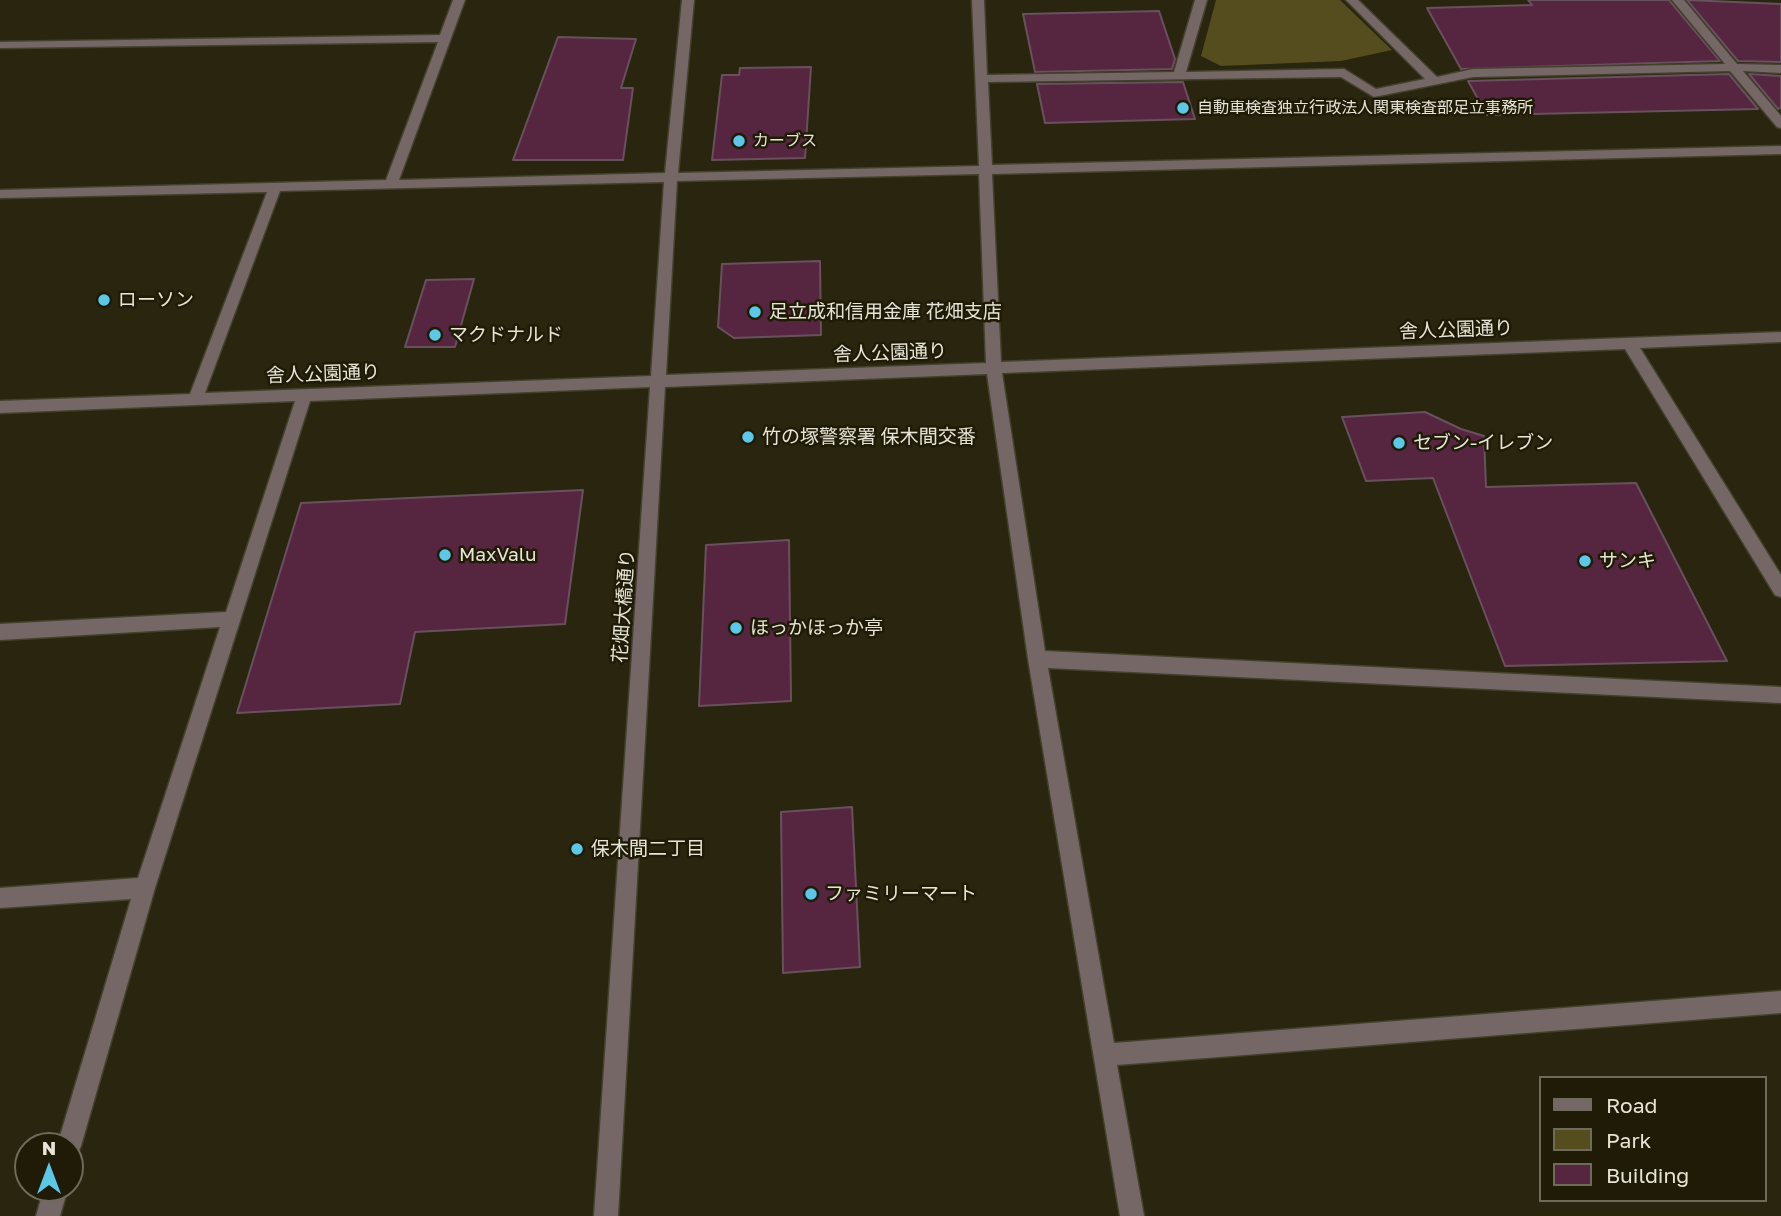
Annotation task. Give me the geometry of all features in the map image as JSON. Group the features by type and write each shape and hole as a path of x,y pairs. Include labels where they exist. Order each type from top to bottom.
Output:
{"street":[{"path":"391,184 459,0"},
{"name":"花畑大橋通り","path":"606,1216 671,177 688,0"},
{"path":"978,0 995,368 1037,659 1132,1216"},
{"path":"1179,76 1201,0"},
{"path":"1352,0 1433,80"},
{"path":"1678,0 1781,124"},
{"path":"0,45 443,38"},
{"path":"981,79 1344,73 1374,93 1472,73 1735,67 1781,69"},
{"path":"0,194 1781,150"},
{"path":"196,398 275,187"},
{"name":"舎人公園通り","path":"0,407 1781,337"},
{"path":"1629,343 1781,590"},
{"path":"73,1132 145,888 305,393"},
{"path":"0,632 233,619"},
{"path":"1037,659 1781,695"},
{"path":"0,898 145,888"},
{"path":"1106,1055 1781,1002"}],"green space":[{"path":"1216,0 1340,0 1392,50 1341,61 1221,66 1201,56"}],"building":[{"path":"1528,0 1669,0 1720,61 1461,69 1427,8 1532,5"},
{"path":"1687,0 1781,4 1781,62 1738,61"},
{"path":"1159,11 1175,59 1172,69 1035,72 1023,14"},
{"path":"558,37 636,39 621,88 633,88 623,160 513,160"},
{"path":"811,67 805,158 712,160 722,75 739,75 740,68"},
{"path":"1729,74 1758,109 1487,115 1468,81"},
{"path":"1749,74 1781,76 1781,108 1778,109"},
{"path":"1183,82 1195,119 1045,123 1037,84"},
{"path":"820,261 821,335 734,338 718,327 722,264"},
{"path":"474,279 455,347 405,347 426,280"},
{"path":"1425,412 1461,429 1484,436 1486,487 1636,483 1727,661 1505,666 1433,478 1366,481 1342,417"},
{"path":"583,490 565,624 415,632 400,704 237,713 301,503"},
{"path":"789,540 791,701 699,706 706,545"},
{"path":"852,807 860,967 783,973 781,812"}],"place":[{"name":"自動車検査独立行政法人関東検査部足立事務所","path":"1183,108"},
{"name":"カーブス","path":"739,141"},
{"name":"ローソン","path":"104,300"},
{"name":"足立成和信用金庫 花畑支店","path":"755,312"},
{"name":"マクドナルド","path":"435,335"},
{"name":"竹の塚警察署 保木間交番","path":"748,437"},
{"name":"セブン-イレブン","path":"1399,443"},
{"name":"MaxValu","path":"445,555"},
{"name":"サンキ","path":"1585,561"},
{"name":"ほっかほっか亭","path":"736,628"},
{"name":"保木間二丁目","path":"577,849"},
{"name":"ファミリーマート","path":"811,894"}]}
